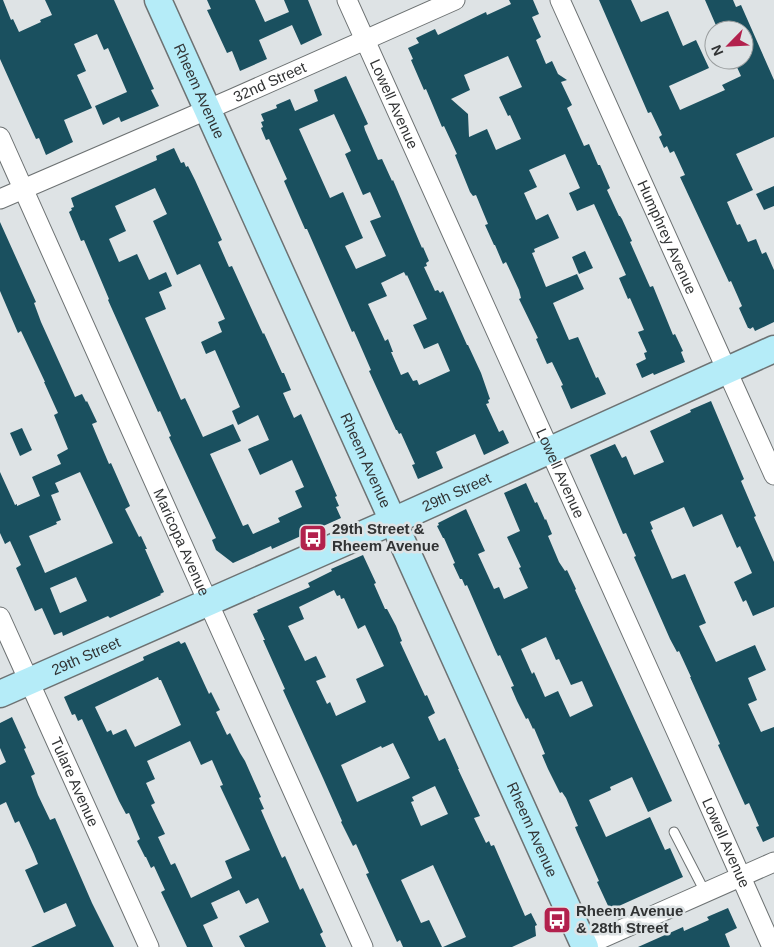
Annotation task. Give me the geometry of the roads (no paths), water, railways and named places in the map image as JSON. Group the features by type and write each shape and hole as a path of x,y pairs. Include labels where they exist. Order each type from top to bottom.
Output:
{"street":[{"name":"Rheem Avenue","path":"158,0 584,947"},
{"name":"Lowell Avenue","path":"347,0 772,947"},
{"name":"32nd Street","path":"0,199 208,110 455,0"},
{"name":"Humphrey Avenue","path":"560,0 774,475"},
{"name":"Maricopa Avenue","path":"0,137 363,947"},
{"name":"29th Street","path":"0,694 393,521 774,349"},
{"name":"Tulare Avenue","path":"0,617 149,947"},
{"path":"584,947 774,862"}],"lane":[{"path":"674,832 705,892"}],"place":[{"name":"29th Street & Rheem Avenue","path":"313,538"},
{"name":"Rheem Avenue & 28th Street","path":"557,920"}]}
